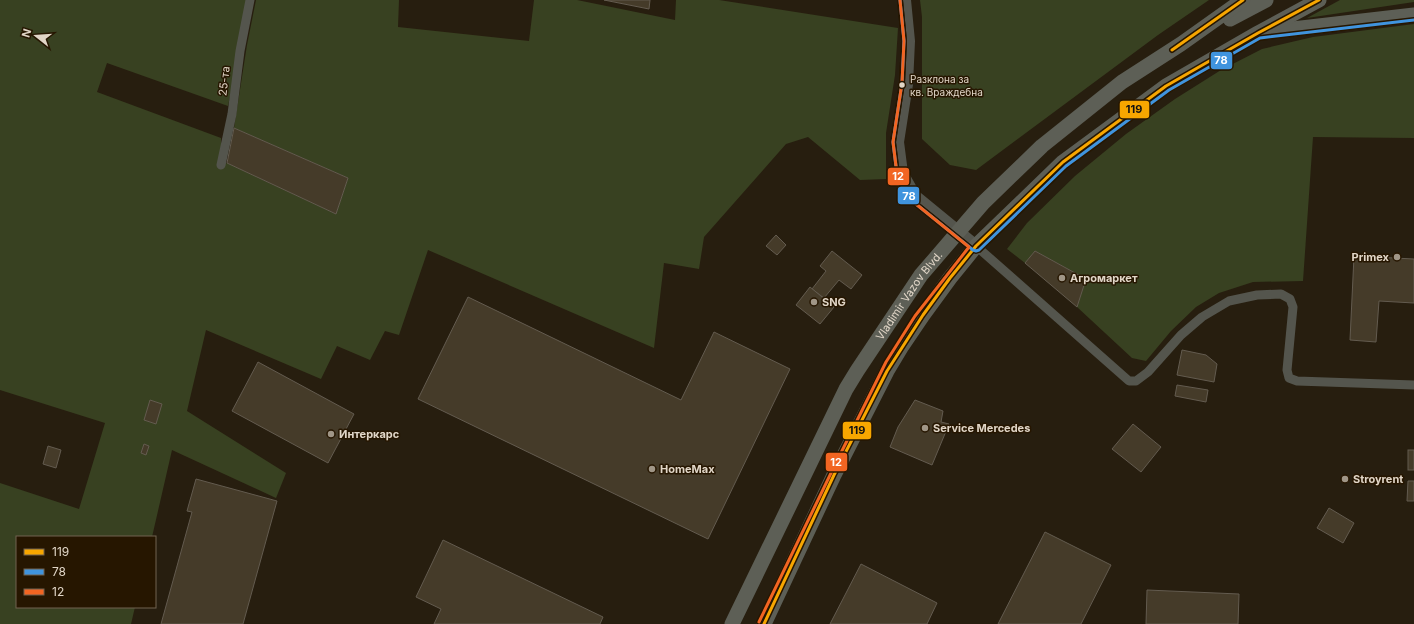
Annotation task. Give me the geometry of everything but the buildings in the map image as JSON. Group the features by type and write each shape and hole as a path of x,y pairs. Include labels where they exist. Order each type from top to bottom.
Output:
{"main road":[{"path":"1181,44 1243,0"},
{"path":"1181,44 1266,0"},
{"name":"Vladimir Vazov Blvd.","path":"764,624 834,475 887,371 923,315 976,246 1063,162 1166,86 1319,0"},
{"path":"1258,33 1414,14"},
{"name":"Vladimir Vazov Blvd.","path":"732,624 846,389 921,275 983,203 1042,146 1122,82 1181,44"}],"street":[{"name":"25-та","path":"221,165 232,114 240,51 250,0"},
{"path":"905,0 909,48 907,84 898,142 902,173 915,196 959,231 1129,381 1136,381 1148,372 1181,335 1202,317 1222,305 1229,301 1257,295 1281,294 1290,299 1293,307 1287,370 1289,378 1297,381 1414,385"}],"green space":[{"path":"0,0 250,0 228,106 107,63 97,92 221,138 221,165 227,163 336,214 348,178 234,128 247,45 256,0 399,0 398,27 529,41 534,0 577,0 675,20 676,0 719,0 898,28 895,75 886,133 886,179 860,180 808,137 786,144 704,237 699,269 664,263 654,348 428,250 399,335 385,331 370,360 337,346 321,379 206,330 187,411 286,473 276,498 172,450 152,536 16,536 16,608 135,608 131,624 0,624 0,483 79,509 105,423 0,390"},
{"path":"920,0 1209,0 1158,35 976,170 950,165 922,139 922,17"},
{"path":"1340,0 1414,0 1414,2 1307,18"},
{"path":"1414,24 1414,138 1313,137 1303,281 1253,282 1219,293 1196,307 1171,331 1146,361 1132,358 1077,307 1086,279 1035,251 1025,263 1007,249 1027,223 1075,176 1126,134 1175,99 1221,70 1262,49 1313,37"}],"transit line":[{"name":"78","path":"900,0 904,41 902,83 893,142 897,175 911,200 976,251 979,250 1066,166 1169,90 1260,38 1414,20"},
{"name":"12","path":"759,622 886,362 915,316 969,247 911,200 897,174 893,142 902,83 904,41 900,0"},
{"name":"119","path":"1172,50 1243,0"},
{"name":"119","path":"764,624 834,475 887,371 923,315 976,246 1063,162 1166,86 1319,0"}],"place":[{"name":"Разклона за кв. Враждебна","path":"902,85"},
{"name":"Primex","path":"1397,257"},
{"name":"Агромаркет","path":"1062,278"},
{"name":"SNG","path":"814,302"},
{"name":"Service Mercedes","path":"925,428"},
{"name":"Интеркарс","path":"331,434"},
{"name":"HomeMax","path":"652,469"},
{"name":"Stroyrent","path":"1345,479"}]}
